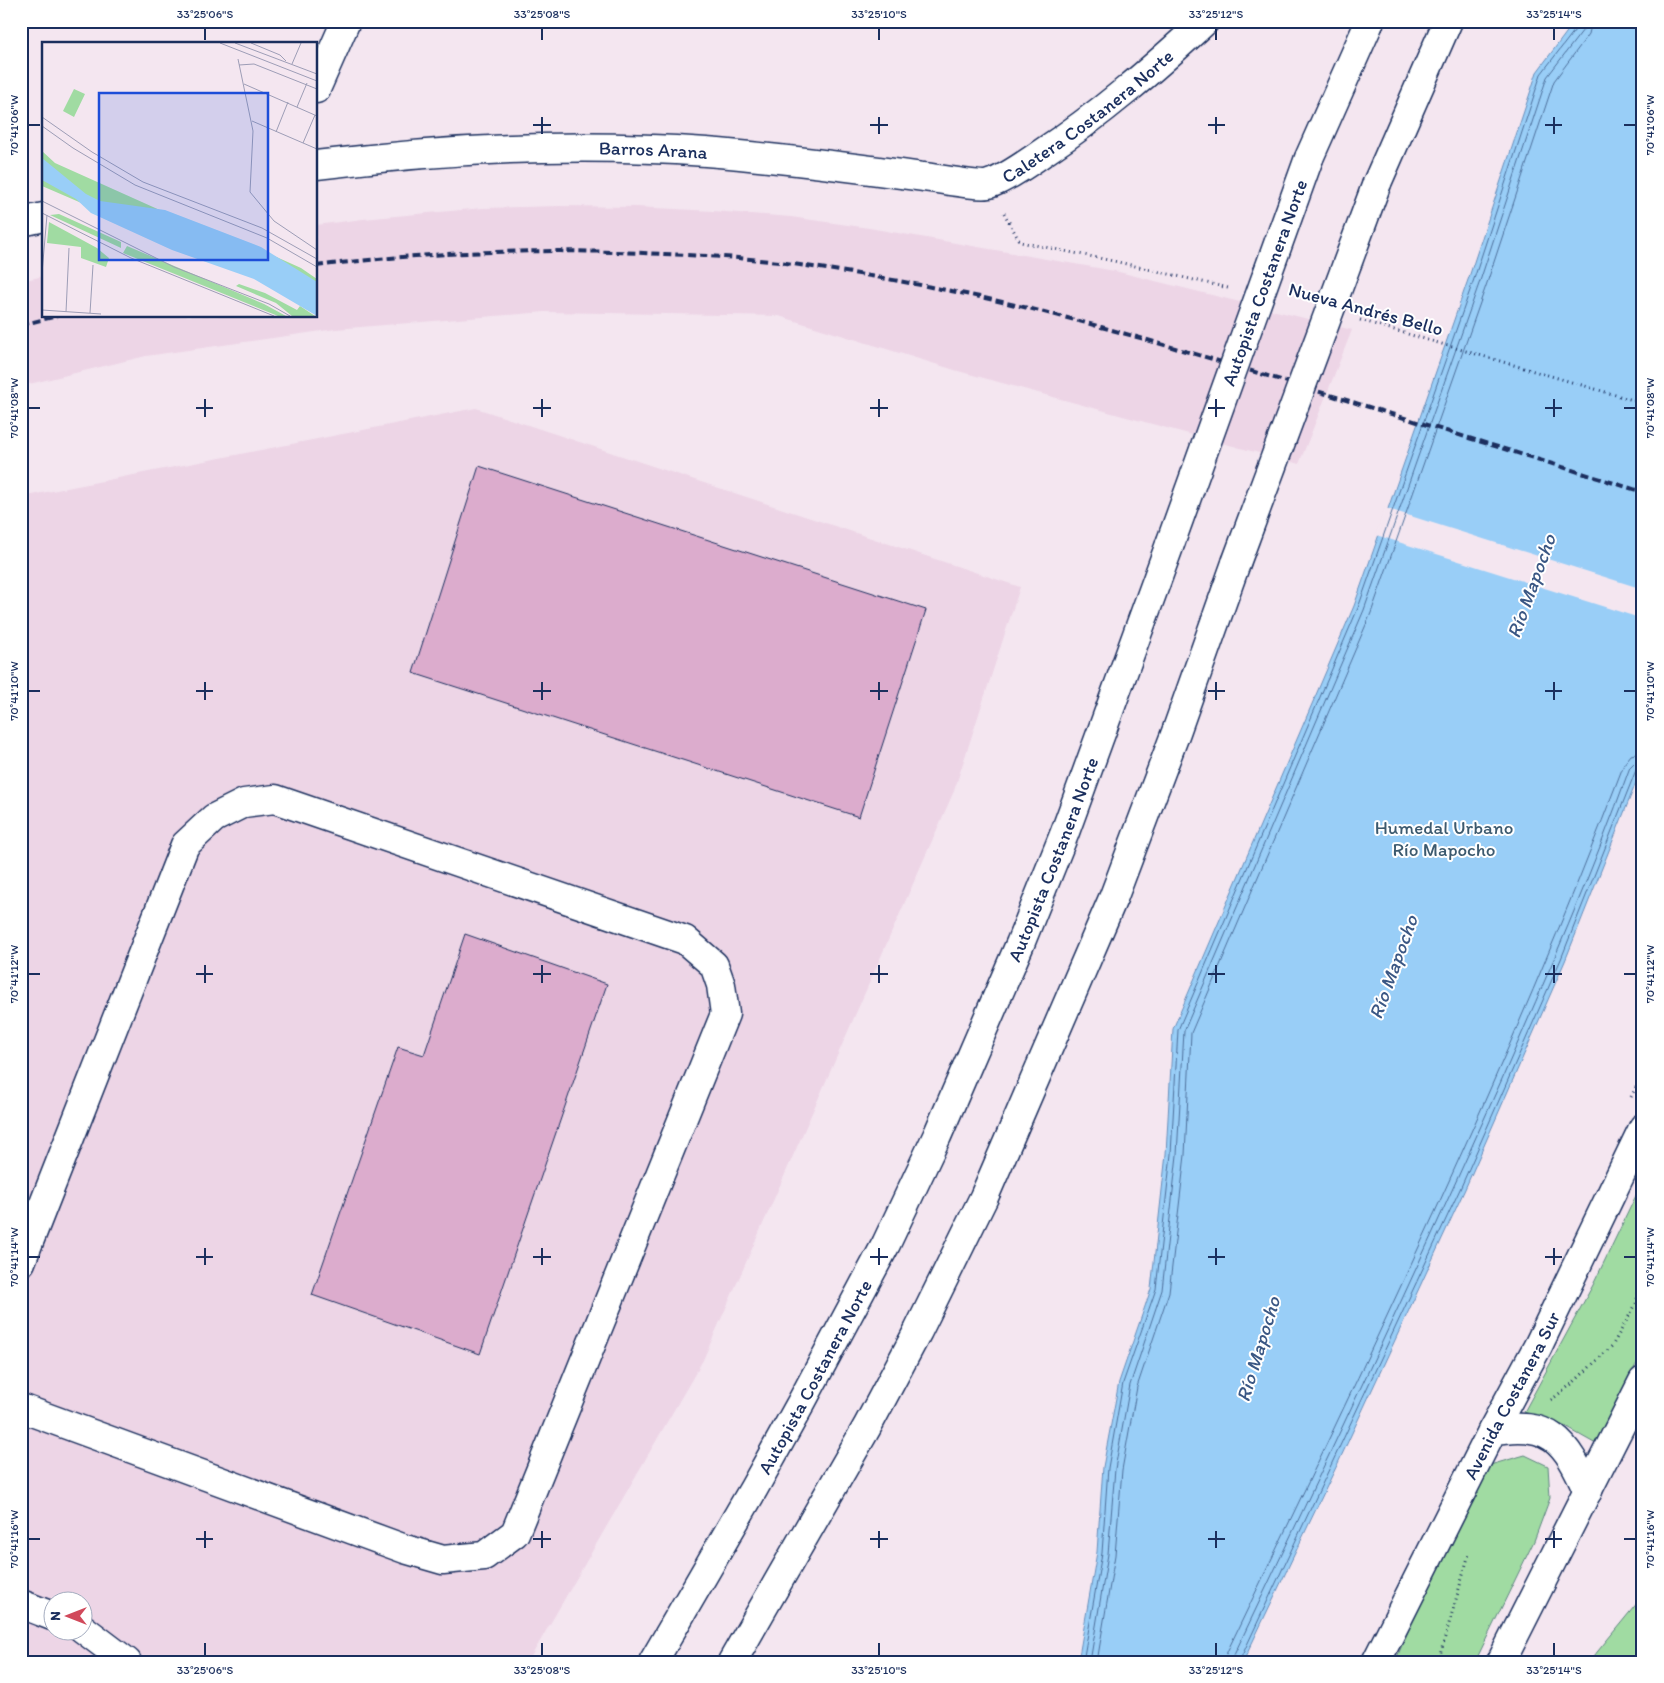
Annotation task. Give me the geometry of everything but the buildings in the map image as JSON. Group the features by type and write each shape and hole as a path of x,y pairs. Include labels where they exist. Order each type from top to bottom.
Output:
{"main road":[{"path":"318,84 346,21"},
{"name":"Caletera Costanera Norte","path":"988,185 1020,168 1094,116 1148,73 1205,21"},
{"name":"Autopista Costanera Norte","path":"653,1662 754,1488 886,1244 932,1145 1020,944 1065,832 1309,158 1370,21"},
{"path":"732,1662 867,1427 918,1331 984,1197 1114,896 1377,183 1448,21"},
{"name":"Barros Arana","path":"318,164 480,149 586,147 704,152 825,164 988,185"},
{"path":"21,222 42,217"},
{"path":"21,1262 185,845 214,818 244,803 275,799 685,940 714,965 721,985 725,1014 515,1533 484,1556 443,1560 405,1549 21,1408"},
{"name":"Avenida Costanera Sur","path":"1376,1662 1492,1431 1538,1346 1643,1128"},
{"path":"1501,1662 1643,1381"},
{"path":"1492,1431 1509,1428 1527,1428 1545,1432 1554,1437 1576,1463 1588,1491"},
{"path":"21,1604 42,1612"},
{"path":"92,1636 127,1662"}],"path":[{"path":"1020,242 1118,262 1232,289"},
{"name":"Nueva Andrés Bello","path":"1354,318 1643,403"}],"shaded area":[{"path":"636,207 791,217 869,228 1115,271 1352,330 1299,464 958,371 779,316 545,312 336,329 146,356 21,386 21,281 42,276 42,318 318,318 318,225 483,208"},
{"path":"476,408 1020,587 954,791 703,1360 528,1662 21,1662 21,497"}],"green space":[{"path":"1643,1181 1643,1351 1596,1444 1564,1426 1524,1412 1593,1285"},
{"path":"1525,1455 1548,1466 1550,1498 1534,1541 1475,1662 1395,1662 1434,1569 1490,1465"},
{"path":"1643,1596 1643,1662 1589,1662"}],"water":[{"name":"Humedal Urbano Río Mapocho","path":"1575,21 1643,21 1643,765 1565,961 1465,1189 1339,1461 1243,1662 1078,1662 1097,1552 1103,1467 1119,1382 1151,1289 1166,1154 1173,1029 1354,606 1469,277 1537,72"}],"pier":[{"path":"1385,508 1643,589 1643,619 1376,535"}],"railway":[{"path":"318,266 446,254 577,251 715,257 829,269 971,295 1068,318 1225,363 1643,492"},
{"path":"21,325 49,318"}],"water label":[{"name":"Río Mapocho","path":"1531,586"},
{"name":"Río Mapocho","path":"1393,967"},
{"name":"Río Mapocho","path":"1258,1349"}]}
